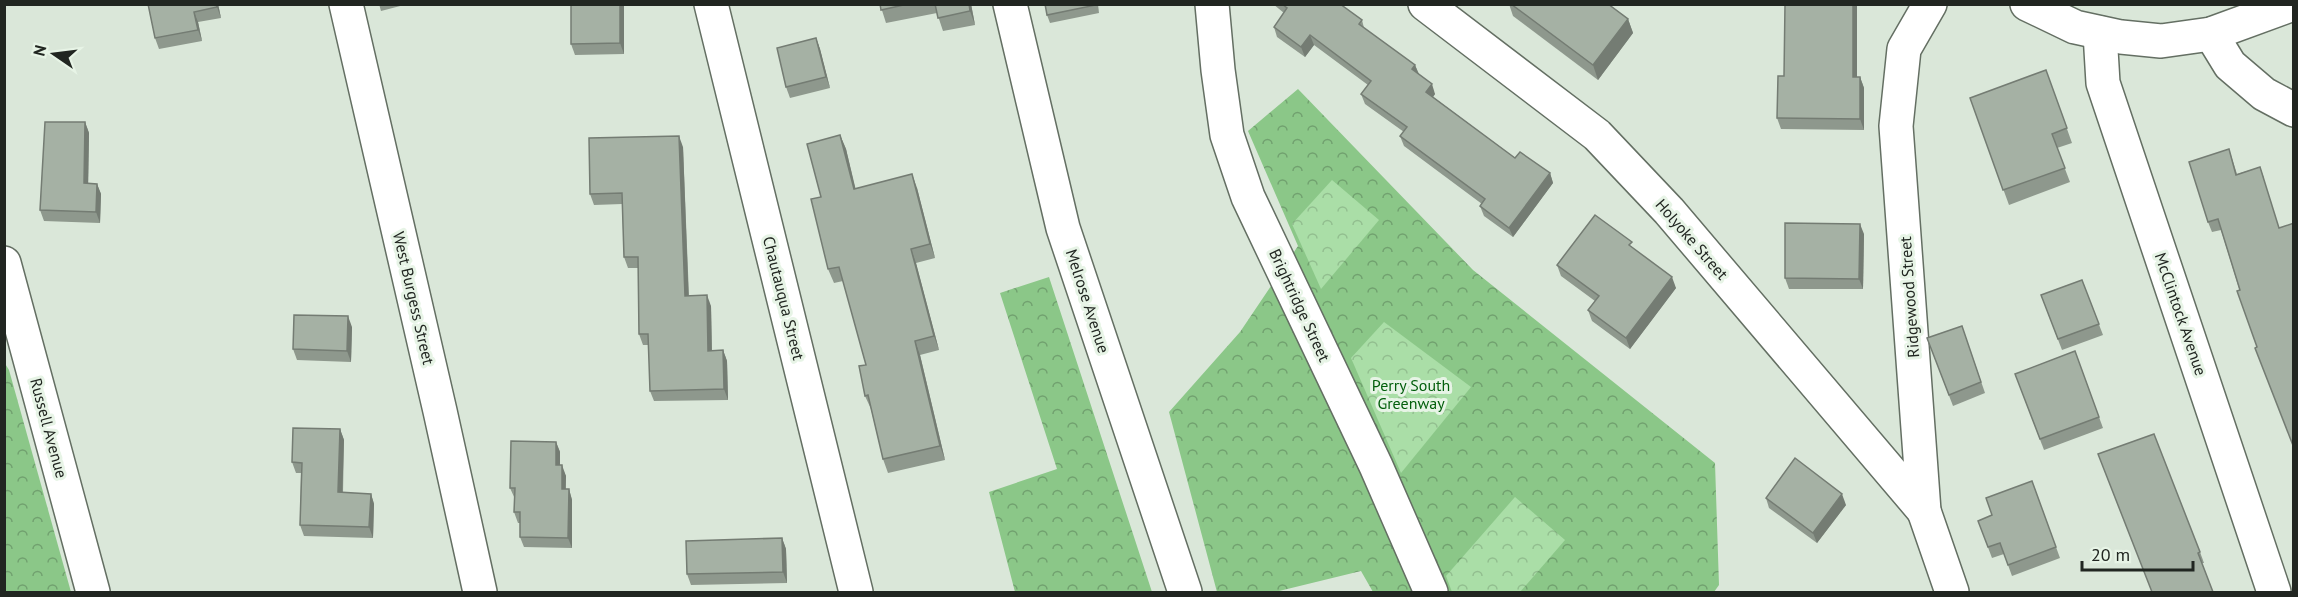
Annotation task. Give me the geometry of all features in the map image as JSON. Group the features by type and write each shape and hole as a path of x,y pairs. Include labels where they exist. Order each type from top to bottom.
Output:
{"street":[{"name":"West Burgess Street","path":"346,4 480,592"},
{"name":"Chautauqua Street","path":"711,4 856,592"},
{"name":"Melrose Avenue","path":"1010,4 1063,228 1185,592"},
{"name":"Brightridge Street","path":"1212,4 1227,135 1248,196 1376,466 1431,592"},
{"name":"Holyoke Street","path":"1425,4 1597,135 1669,212 1924,511"},
{"name":"Ridgewood Street","path":"1930,4 1904,49 1896,126 1924,511 1953,592"},
{"path":"2027,4 2075,27 2121,37 2161,41 2211,34 2293,4"},
{"name":"McClintock Avenue","path":"2100,33 2103,83 2274,592"},
{"path":"2211,34 2230,65 2264,94 2294,110"},
{"name":"Russell Avenue","path":"4,263 93,592"}],"green space":[{"path":"1298,89 1473,270 1715,463 1719,585 1714,592 1373,592 1361,571 1275,592 1217,592 1169,412 1240,332 1298,246 1248,131"},
{"path":"1332,180 1379,220 1321,289 1292,224"},
{"path":"1049,277 1152,592 1015,592 989,492 1057,469 1000,293"},
{"name":"Perry South Greenway","path":"1384,322 1471,387 1401,473 1351,358"},
{"path":"4,362 9,370 71,592 5,592"},
{"path":"1515,497 1565,540 1520,592 1452,592 1446,576"}],"building":[{"path":"148,4 216,4 217,7 194,12 198,30 155,38"},
{"path":"571,4 620,4 620,43 571,44"},
{"path":"880,4 908,4 881,10"},
{"path":"935,4 969,4 970,11 938,18"},
{"path":"1045,4 1096,4 1096,5 1047,15"},
{"path":"1282,4 1340,4 1362,20 1359,24 1415,65 1412,69 1432,84 1426,92 1515,158 1520,152 1550,173 1509,228 1480,206 1485,199 1400,136 1407,127 1361,94 1371,81 1310,35 1301,47 1274,27 1287,8"},
{"path":"1511,4 1608,4 1628,19 1593,65"},
{"path":"1785,4 1853,4 1853,77 1860,77 1860,119 1777,118 1778,76 1784,76"},
{"path":"816,38 826,77 786,87 777,48"},
{"path":"2046,70 2067,128 2052,134 2065,168 2003,190 1970,98"},
{"path":"45,122 85,122 84,183 97,184 96,212 40,210"},
{"path":"840,135 854,189 912,174 930,244 911,249 934,336 915,341 940,446 883,459 859,366 866,365 839,267 828,269 811,199 821,197 807,144"},
{"path":"679,136 685,296 707,295 708,351 723,350 724,389 650,391 648,334 639,334 638,257 624,257 622,193 590,194 589,138"},
{"path":"2229,149 2236,175 2260,167 2279,228 2294,223 2294,448 2255,348 2257,347 2237,291 2240,290 2218,219 2208,222 2189,162"},
{"path":"1595,215 1632,242 1629,245 1672,277 1626,338 1588,310 1599,296 1557,265"},
{"path":"1785,223 1860,224 1859,279 1785,278"},
{"path":"2082,280 2099,324 2058,339 2041,295"},
{"path":"294,315 348,316 347,351 293,349"},
{"path":"1962,326 1981,382 1949,395 1927,338"},
{"path":"2075,351 2099,417 2040,439 2015,374"},
{"path":"293,428 340,429 338,492 371,494 369,527 300,525 302,463 292,462"},
{"path":"2154,434 2200,552 2198,553 2213,592 2152,592 2098,454"},
{"path":"511,441 556,442 556,465 562,465 562,489 569,489 568,538 520,537 520,512 514,512 515,488 510,488"},
{"path":"1795,458 1842,494 1813,533 1766,498"},
{"path":"2032,481 2056,547 2008,565 2000,543 1988,547 1978,521 1992,515 1986,498"},
{"path":"782,538 783,572 687,574 686,541"}]}
